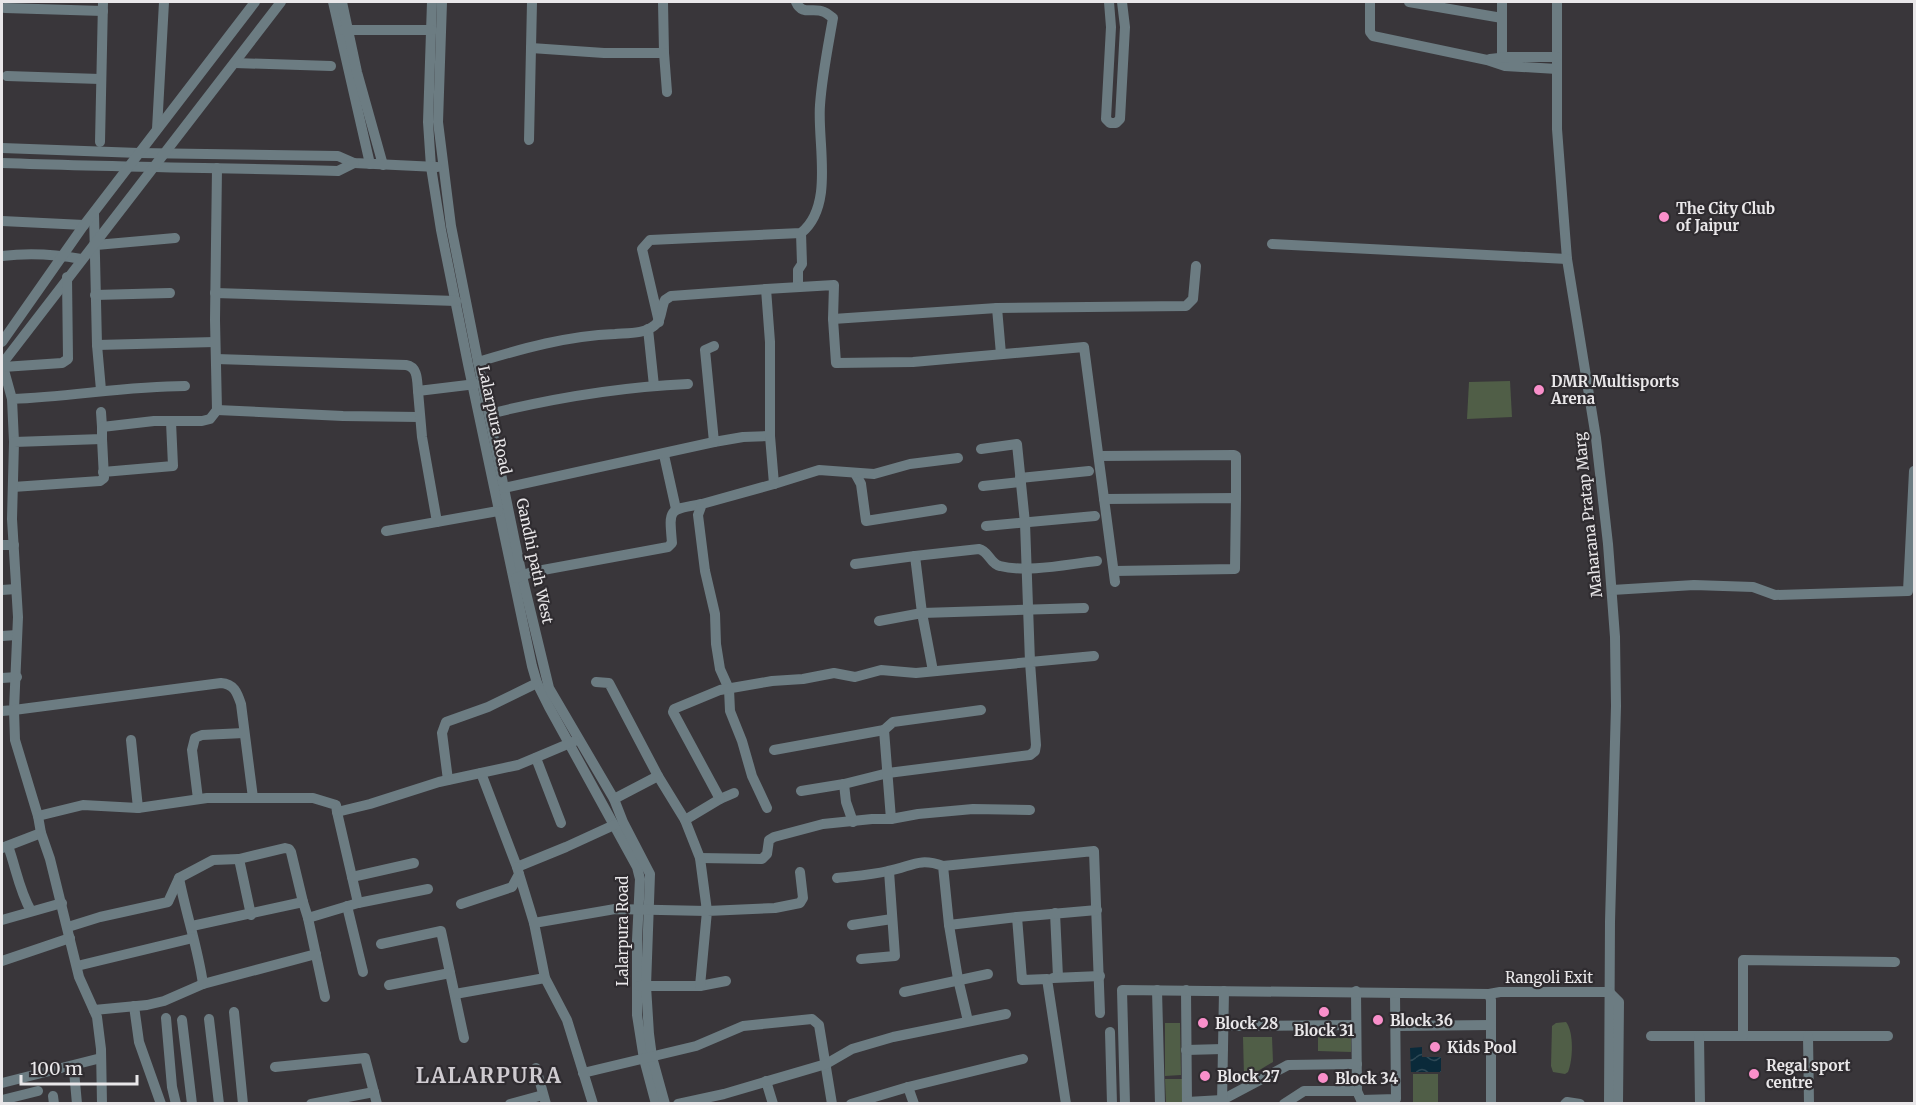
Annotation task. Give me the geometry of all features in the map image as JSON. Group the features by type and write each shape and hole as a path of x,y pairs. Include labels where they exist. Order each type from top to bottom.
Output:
{"street":[{"path":"157,129 164,2"},
{"path":"2,342 84,225 255,2"},
{"path":"3,362 281,2"},
{"path":"333,2 357,72 382,165"},
{"path":"342,2 344,30 370,164"},
{"name":"Lalarpura Road","path":"432,2 428,122 431,167 456,301 477,383 498,511 517,578 532,666 537,683 574,742 637,867 644,909"},
{"name":"Gandhi path West","path":"442,2 438,122 451,226 478,362 477,383 489,414 504,488 517,578 549,688 574,742 614,800 650,874 644,909 641,986 648,1058 665,1104"},
{"path":"529,140 532,2"},
{"path":"663,2 667,92"},
{"path":"659,322 642,249 650,240 801,233 810,226 822,193 820,106 833,18 823,11 805,11 796,2"},
{"path":"1109,2 1112,27 1106,119 1110,123 1116,123 1120,119 1125,27 1122,2"},
{"path":"1370,2 1370,32 1373,36 1487,60 1505,66 1557,63"},
{"path":"1409,2 1502,18"},
{"path":"1502,2 1502,58"},
{"name":"Maharana Pratap Marg","path":"1557,2 1557,129 1567,259 1596,438 1615,637 1616,706 1609,992 1609,1104"},
{"path":"5,8 103,6 100,142"},
{"path":"344,30 432,30"},
{"path":"531,48 604,53 664,53"},
{"path":"1487,60 1502,58 1557,63"},
{"path":"235,63 331,66"},
{"path":"7,76 100,79"},
{"path":"2,148 338,156 354,163 443,166"},
{"path":"2,163 129,168 338,171 354,163"},
{"path":"102,426 154,421 202,421 210,419 217,410 215,293 217,168"},
{"path":"94,213 100,390"},
{"path":"2,221 84,225"},
{"path":"798,287 798,270 802,264 801,233"},
{"path":"96,243 176,237"},
{"path":"1272,244 1567,259"},
{"path":"2,256 21,254 81,259"},
{"path":"833,319 997,308 1186,306 1192,299 1196,266"},
{"path":"3,362 62,363 68,359 67,277"},
{"path":"478,362 525,348 583,335 637,333 654,327 659,322 662,305 671,296 834,285 833,319 836,363 914,362 1084,347 1114,577 1235,569 1236,456 1099,456"},
{"path":"766,289 770,342 770,436 774,484"},
{"path":"95,295 170,293"},
{"path":"215,293 456,301"},
{"path":"997,308 1001,354"},
{"path":"648,329 654,386"},
{"path":"97,345 215,342"},
{"path":"714,346 705,350 714,442"},
{"path":"216,359 406,364 415,369 419,417 438,522"},
{"path":"3,362 12,399 14,442 12,519 17,634 15,741 62,903 79,976 97,1017 102,1104"},
{"path":"418,391 477,383"},
{"path":"489,414 537,402 654,386 688,384"},
{"path":"12,399 44,398 145,386 185,386"},
{"path":"217,410 419,417"},
{"path":"13,487 100,481 104,478 101,412"},
{"path":"103,472 179,466 171,422"},
{"path":"504,488 714,442 743,437 770,436"},
{"path":"14,442 102,439"},
{"path":"801,791 844,784 888,773 1033,753 1036,746 1030,662 1028,568 1017,444 981,448"},
{"path":"663,455 676,509"},
{"path":"517,578 668,547 672,543 670,518 676,509 702,504 819,470 874,474 910,464 958,459"},
{"path":"983,486 1089,471"},
{"path":"1612,590 1694,585 1753,587 1775,595 1908,591 1914,471"},
{"path":"855,474 861,484 866,521 942,509"},
{"path":"1104,500 1236,498"},
{"path":"702,504 698,515 705,570 715,614 720,669 729,689 730,711 752,776 767,808"},
{"path":"387,531 498,511"},
{"path":"986,526 1095,516"},
{"path":"2,545 14,545"},
{"path":"855,564 979,549 986,552 1000,566 1028,568 1097,561"},
{"path":"915,556 922,613 933,671"},
{"path":"2,590 16,589"},
{"path":"879,621 922,613 1084,608"},
{"path":"2,636 17,634"},
{"path":"720,799 673,712 674,709 699,698 729,689 834,673 855,676 881,670 916,673 1094,656"},
{"path":"2,678 17,677"},
{"path":"2,711 220,682 229,684 237,691 240,704 253,798"},
{"path":"596,682 609,683 658,776 685,820 700,858 707,911 700,986"},
{"path":"448,780 442,733 446,722 488,707 537,683"},
{"path":"774,750 885,730 892,722 981,710"},
{"path":"885,730 891,819"},
{"path":"198,799 192,750 195,738 202,735 244,733"},
{"path":"131,740 138,808"},
{"path":"337,812 448,780 518,765 574,742"},
{"path":"536,758 561,823"},
{"path":"481,773 518,870 534,923 545,978 567,1020 592,1104"},
{"path":"614,800 658,776"},
{"path":"844,784 846,802 853,822"},
{"path":"685,820 734,793"},
{"path":"38,816 83,805 138,808 198,799 313,798 336,805 352,877 353,904 363,972"},
{"path":"700,858 762,859 767,854 769,840 774,837 823,824 973,809 1030,810"},
{"path":"461,904 512,887 518,870 614,825"},
{"path":"30,911 21,892 13,860 5,847 40,833"},
{"path":"68,927 100,917 168,902 179,878 213,860 239,859 267,851 289,849 308,918 325,997"},
{"path":"837,878 888,871 913,863 930,861 943,866 1094,851 1100,1013"},
{"path":"239,859 251,915"},
{"path":"352,877 414,863"},
{"path":"943,866 949,925 968,1021"},
{"path":"861,959 896,956 888,871"},
{"path":"534,923 615,909 707,911 775,908 800,903 803,898 800,872"},
{"path":"179,878 199,957 202,984"},
{"path":"308,918 353,904 428,889"},
{"path":"77,966 303,902"},
{"path":"2,920 62,903"},
{"path":"949,925 1096,910"},
{"path":"1055,913 1052,978 1066,1104"},
{"path":"1017,917 1022,980 1100,976"},
{"path":"852,925 892,919"},
{"path":"381,944 441,931 464,1038"},
{"path":"2,958 70,938"},
{"path":"94,1010 164,1001 202,984 316,954"},
{"path":"1743,1036 1743,960 1894,962"},
{"path":"389,985 450,973"},
{"path":"904,992 988,974"},
{"path":"455,994 545,978"},
{"path":"641,986 700,986 726,981"},
{"name":"Rangoli Exit","path":"1125,1104 1122,990 1489,994 1500,992 1609,992"},
{"path":"1157,990 1160,1104"},
{"path":"1186,990 1187,1103 1222,1102 1288,1065 1357,1064"},
{"path":"1222,1102 1224,991"},
{"path":"1356,992 1357,1090 1361,1100 1396,1099 1395,993"},
{"name":"Maharana Pratap Marg","path":"1609,992 1619,1002 1618,1104"},
{"path":"1489,994 1489,1104"},
{"path":"134,1006 139,1042 161,1104"},
{"path":"234,1012 243,1104"},
{"path":"678,1104 724,1094 826,1064 852,1049 920,1030 1006,1014"},
{"path":"166,1018 172,1087 176,1104"},
{"path":"209,1019 219,1104"},
{"path":"583,1074 696,1046 743,1026 812,1019 819,1024 832,1104"},
{"path":"182,1020 192,1104"},
{"path":"1223,1026 1356,1025"},
{"path":"1396,1026 1489,1025"},
{"path":"1110,1032 1112,1104"},
{"path":"1651,1036 1888,1036"},
{"path":"1699,1036 1700,1104"},
{"path":"1808,1036 1809,1104"},
{"path":"1186,1050 1222,1049"},
{"path":"2,1083 101,1058"},
{"path":"275,1067 365,1058 377,1104"},
{"path":"648,1058 656,1104"},
{"path":"851,1104 908,1087 1023,1059"},
{"path":"510,1104 544,1099 536,1068"},
{"path":"74,1071 77,1104"},
{"path":"766,1081 773,1104"},
{"path":"908,1087 914,1104"},
{"path":"1284,1104 1304,1091 1357,1090"},
{"path":"2,1100 38,1091"},
{"path":"311,1104 374,1092"}],"green space":[{"path":"1510,381 1512,417 1467,419 1469,382"},
{"path":"1566,1022 1570,1032 1572,1054 1570,1067 1565,1074 1553,1072 1551,1066 1552,1026"},
{"path":"1165,1023 1180,1023 1181,1075 1165,1076"},
{"path":"1243,1037 1272,1037 1273,1062 1246,1078 1244,1077"},
{"path":"1318,1037 1351,1038 1351,1052 1318,1051"},
{"path":"1413,1074 1438,1074 1438,1102 1413,1102"},
{"path":"1165,1079 1182,1079 1182,1103 1166,1103"}],"water":[{"path":"1422,1047 1422,1057 1441,1057 1441,1072 1411,1072 1410,1048"}],"place":[{"name":"The City Club of Jaipur","path":"1664,217"},
{"name":"DMR Multisports Arena","path":"1539,390"},
{"name":"Block 31","path":"1324,1012"},
{"name":"Block 36","path":"1378,1020"},
{"name":"Block 28","path":"1203,1023"},
{"name":"Kids Pool","path":"1435,1047"},
{"name":"Regal sport centre","path":"1754,1074"},
{"name":"Block 27","path":"1205,1076"},
{"name":"Block 34","path":"1323,1078"}],"district":[{"name":"LALARPURA","path":"489,1075"}]}
